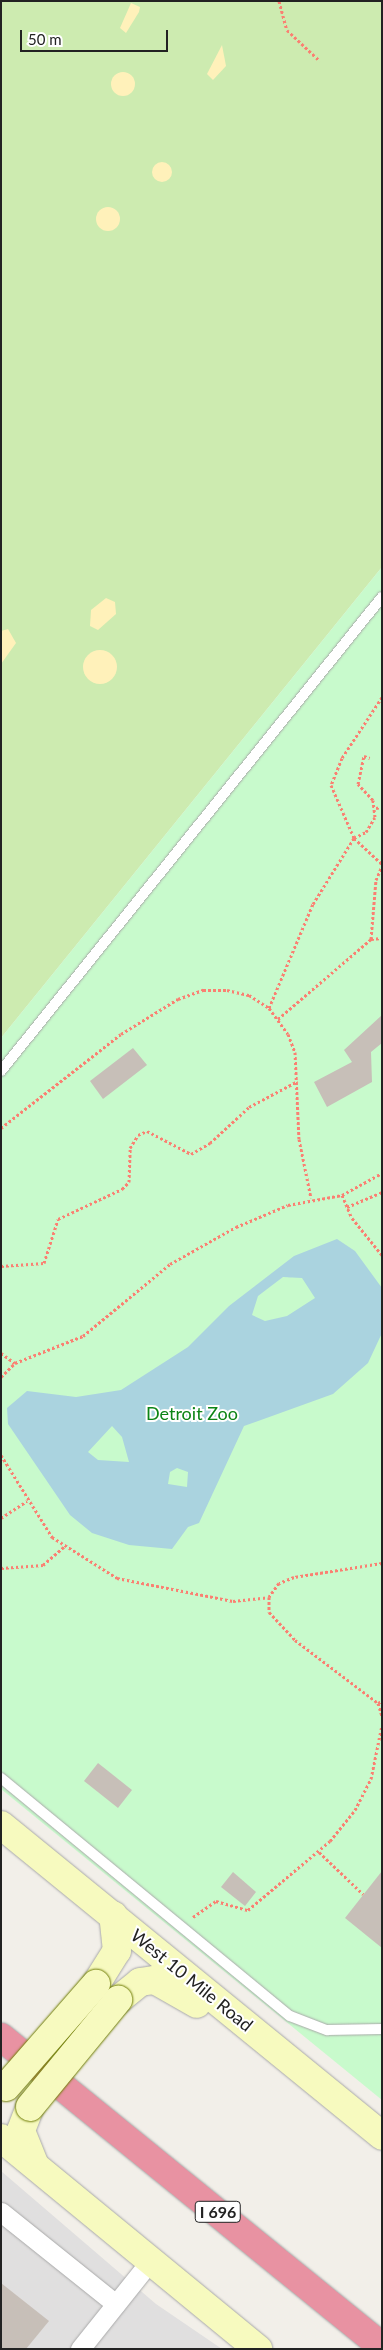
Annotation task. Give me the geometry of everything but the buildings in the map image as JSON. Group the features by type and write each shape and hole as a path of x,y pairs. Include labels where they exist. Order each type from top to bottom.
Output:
{"highway":[{"name":"I 696","path":"1,2037 382,2348"}],"main road":[{"name":"West 10 Mile Road","path":"1,1824 382,2136"},
{"path":"4,2088 96,1984 117,1952 118,1934 112,1915"},
{"path":"37,2167 21,2131 30,2107 118,2000 140,1982 162,1981 247,2042 319,2085"},
{"path":"1,2138 258,2349"}],"street":[{"path":"1,2212 116,2304"},
{"path":"80,2349 151,2260"}],"lane":[{"path":"1,1071 382,597"},
{"path":"1,1778 182,1928 300,2022 341,2032 382,2028"}],"path":[{"path":"279,1 286,30 320,61"},
{"path":"371,939 376,880 382,865 354,838 331,785 334,771 382,697"},
{"path":"370,758 364,756 358,784 376,808"},
{"path":"376,808 382,807"},
{"path":"269,1008 312,904 354,838 366,832 376,808"},
{"path":"278,1019 371,939 382,938"},
{"path":"1,1128 121,1034 178,999 203,990 227,990 249,995 269,1008 278,1019 295,1052 298,1081 298,1139 310,1198"},
{"path":"1,1266 44,1263 58,1219 122,1189 129,1182 130,1148 138,1134 148,1131 191,1154 210,1144 249,1107 298,1081"},
{"path":"1,1377 15,1363 83,1336 182,1256 260,1215 310,1198 342,1195 382,1173"},
{"path":"347,1207 382,1192"},
{"path":"342,1195 347,1207 382,1255"},
{"path":"1,1353 15,1363"},
{"path":"1,1455 26,1502 64,1547 131,1583 233,1600 269,1597"},
{"path":"1,1518 26,1502"},
{"path":"1,1568 15,1571 44,1565 64,1547"},
{"path":"382,1563 294,1577 279,1583 269,1597 269,1612 276,1622 380,1702 382,1716"},
{"path":"182,1928 211,1902 248,1910 319,1852 345,1825 371,1779 382,1725"},
{"path":"319,1852 363,1894"}],"shaded area":[{"path":"1,2171 156,2304 222,2349 1,2349"}],"green space":[{"path":"1,1 382,1 382,567 1,1038"},
{"name":"Detroit Zoo","path":"382,567 382,2100 1,1789 1,1038"}],"sand":[{"path":"131,3 140,7 126,33 120,28"},
{"path":"222,45 226,66 213,80 207,74"},
{"path":"123,72 132,75 135,84 132,93 123,96 114,93 111,84 114,75"},
{"path":"162,162 169,165 172,172 169,179 162,182 155,179 152,172 155,165"},
{"path":"108,207 113,208 119,214 119,224 113,230 108,231 103,230 97,224 96,219 97,214 103,208"},
{"path":"106,598 115,602 116,614 98,630 90,626 91,610"},
{"path":"8,629 16,643 1,664 1,631"},
{"path":"100,650 107,651 112,655 116,660 116,674 112,679 107,683 100,684 93,683 88,679 84,674 83,667 84,660 88,655 93,651"}],"water":[{"path":"337,1239 355,1251 382,1288 382,1333 368,1363 333,1394 244,1426 199,1523 188,1527 172,1549 129,1545 92,1533 70,1515 8,1424 7,1408 27,1391 76,1397 121,1390 188,1347 229,1306 294,1256","holes":["283,1277 302,1278 315,1298 287,1316 265,1321 252,1315 258,1296","112,1426 122,1437 129,1462 98,1460 88,1452","177,1468 188,1472 187,1487 168,1484 170,1472"]}]}
